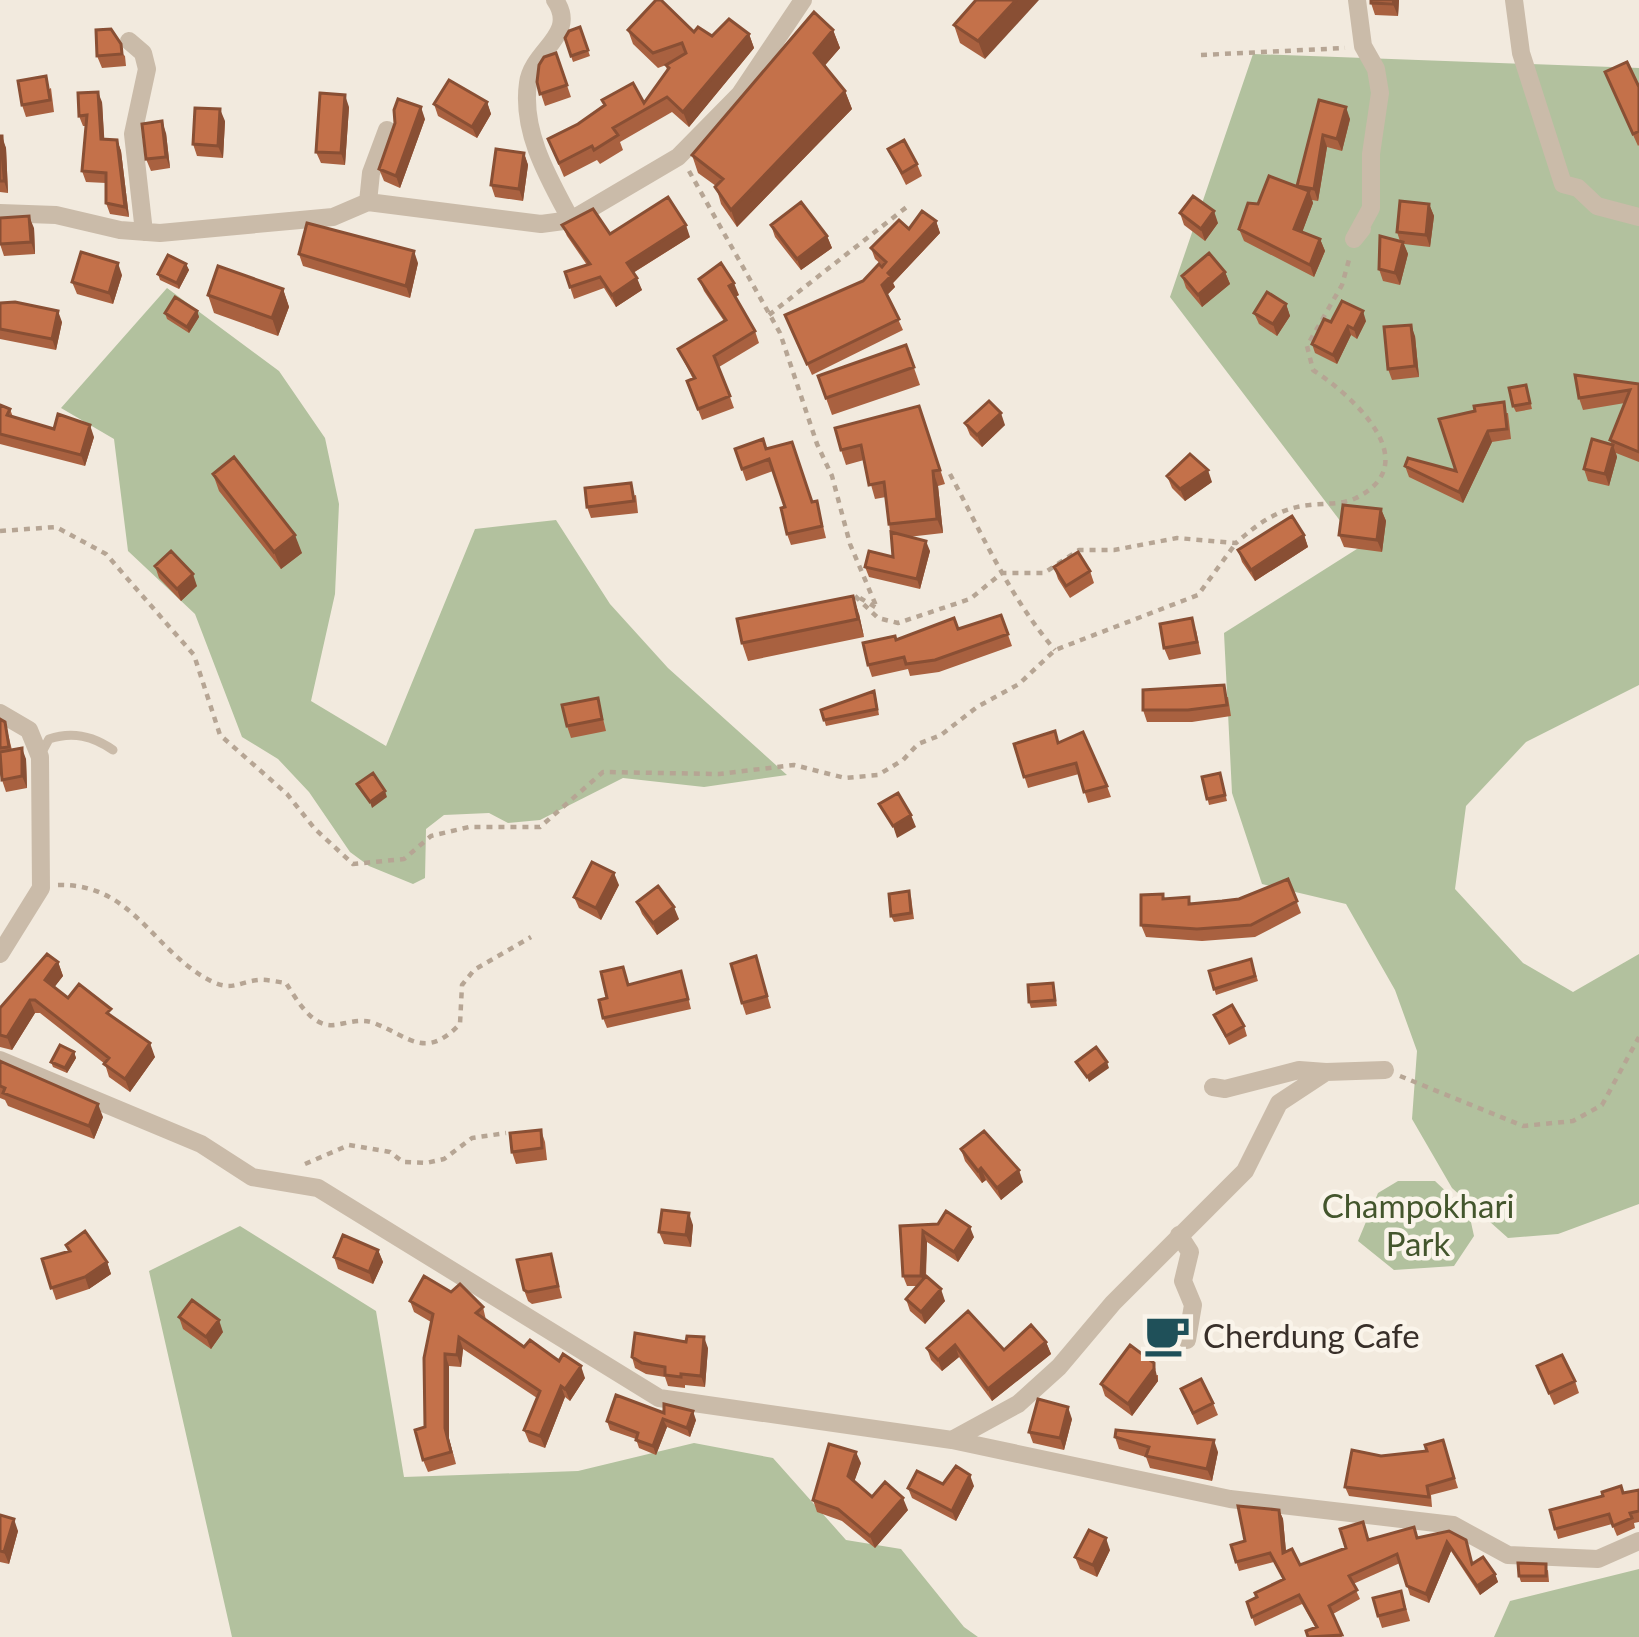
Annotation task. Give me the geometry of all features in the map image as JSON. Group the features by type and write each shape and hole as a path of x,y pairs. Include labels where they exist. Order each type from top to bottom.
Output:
{"street":[{"path":"555,0 563,26 554,43 536,59 528,81 528,111 536,148 571,220"},
{"path":"0,213 56,215 144,232 333,217 368,202 541,224 571,220 678,157 740,94 802,0"},
{"path":"1357,0 1363,46 1376,69 1380,92 1370,154 1372,208 1354,239 1362,229"},
{"path":"1514,0 1521,53 1563,184 1578,188 1598,206 1639,217"},
{"path":"129,40 143,53 147,69 133,134 144,232"},
{"path":"368,202 371,173 387,130"},
{"path":"0,713 28,730 40,757 41,888 0,954"},
{"path":"0,1060 201,1144 252,1177 318,1188 659,1398 952,1440 1230,1499 1453,1526 1508,1556 1598,1558 1639,1541"},
{"path":"1213,1087 1225,1089 1299,1070 1385,1070"},
{"path":"952,1440 1036,1389 1245,1171 1279,1103 1326,1072"},
{"path":"1179,1235 1190,1252 1183,1281 1193,1305 1187,1340"}],"lane":[{"path":"40,757 49,739 68,733 99,740 113,751"}],"path":[{"path":"1201,55 1363,46"},
{"path":"678,157 703,192 769,315 799,384 850,544 877,608 855,596 878,618 898,623 970,599 1002,573 1044,573 1079,550 1114,550 1177,538 1236,543"},
{"path":"769,315 908,206"},
{"path":"0,531 56,527 106,554 194,655 220,735 287,794 352,864 404,859 431,836 469,827 540,827 603,772 719,774 794,764 845,778 878,775 918,744 941,735 977,707 1019,684 1054,650 1198,595 1236,543 1262,519 1306,505 1355,498 1373,485 1384,466 1379,431 1358,403 1312,370 1307,352 1342,285 1362,229"},
{"path":"950,474 1002,573 1054,650"},
{"path":"41,888 63,884 89,888 125,903 169,951 211,982 233,988 258,980 286,983 311,1017 326,1025 370,1021 423,1045 448,1036 460,1024 462,985 474,970 531,937"},
{"path":"1385,1070 1523,1126 1573,1121 1602,1105 1639,1037"},
{"path":"298,1164 311,1164 349,1145 390,1153 404,1162 426,1163 444,1159 472,1138 506,1133"}],"green space":[{"path":"1253,54 1639,68 1639,685 1526,742 1466,806 1455,889 1523,963 1573,992 1639,954 1639,1204 1558,1234 1508,1238 1452,1188 1412,1119 1417,1051 1395,990 1346,904 1262,884 1232,793 1224,633 1360,547 1170,297"},
{"path":"167,288 279,371 325,438 339,504 335,594 311,701 386,746 475,529 556,520 610,604 668,668 787,775 704,787 623,778 540,820 508,823 489,813 444,815 426,829 425,878 413,884 369,866 350,852 309,792 278,759 242,737 195,614 128,551 114,439 61,408"},
{"name":"Champokhari Park","path":"1398,1181 1435,1181 1469,1213 1474,1236 1454,1266 1394,1270 1358,1241 1378,1193"},
{"path":"240,1226 376,1311 404,1477 578,1471 694,1443 773,1458 846,1540 901,1549 964,1627 978,1637 232,1637 149,1271"},
{"path":"1639,1569 1639,1637 1494,1637 1510,1601"}],"building":[{"path":"656,0 694,32 698,27 712,36 729,19 749,34 683,112 667,97 613,128 618,135 594,150 592,146 559,163 548,139 578,124 605,105 602,100 633,83 644,103 669,68 666,65 686,53 682,43 653,53 628,30"},
{"path":"976,0 1016,0 978,41 954,25"},
{"path":"814,12 833,30 814,53 845,91 731,210 715,187 723,179 692,155"},
{"path":"580,27 588,50 571,56 565,38"},
{"path":"111,29 122,54 97,56 96,30"},
{"path":"556,53 567,85 540,94 539,65 544,57"},
{"path":"1627,62 1639,87 1639,131 1633,134 1605,72"},
{"path":"46,76 50,100 22,105 18,81"},
{"path":"449,80 487,102 472,127 434,104"},
{"path":"98,92 101,139 117,140 125,207 106,203 106,173 82,171 87,115 79,116 78,93"},
{"path":"320,93 345,95 341,153 316,152"},
{"path":"398,99 421,107 396,176 379,169"},
{"path":"1319,100 1346,107 1337,139 1323,135 1314,189 1297,186"},
{"path":"195,108 220,109 218,146 193,144"},
{"path":"162,121 166,157 146,159 142,124"},
{"path":"2,136 4,181 0,181"},
{"path":"904,140 917,164 902,173 888,149"},
{"path":"496,149 524,153 519,189 491,185"},
{"path":"1269,176 1309,191 1294,229 1320,239 1310,265 1239,229 1248,203 1258,204"},
{"path":"1193,196 1214,211 1201,229 1180,213"},
{"path":"668,197 686,225 627,263 637,278 612,295 600,277 570,287 565,272 590,264 562,225 593,209 610,234"},
{"path":"1400,201 1429,204 1426,235 1397,232"},
{"path":"801,202 827,236 797,259 771,225"},
{"path":"922,211 936,221 882,285 899,319 807,364 785,315 863,281 879,264 882,267 886,262 871,248 899,220 909,229"},
{"path":"29,216 31,242 0,244 0,218"},
{"path":"307,223 414,251 406,286 299,254"},
{"path":"1380,236 1403,242 1395,273 1379,269"},
{"path":"81,252 118,263 109,293 72,282"},
{"path":"1209,253 1225,272 1198,295 1182,276"},
{"path":"168,255 186,264 177,283 158,274"},
{"path":"721,263 755,331 714,356 730,396 698,409 687,381 695,378 678,349 726,320 699,279"},
{"path":"218,266 283,289 272,318 208,295"},
{"path":"1267,292 1286,304 1273,324 1254,313"},
{"path":"175,297 197,311 187,327 165,313"},
{"path":"1342,301 1363,311 1354,329 1348,326 1333,355 1312,344 1324,319 1331,322"},
{"path":"0,303 58,311 52,339 0,329"},
{"path":"1411,325 1415,366 1388,369 1384,327"},
{"path":"906,345 914,367 826,398 818,376"},
{"path":"1575,375 1639,384 1639,452 1610,440 1630,390 1579,398"},
{"path":"1526,385 1530,403 1513,406 1509,388"},
{"path":"989,401 1001,413 977,435 965,423"},
{"path":"1504,402 1507,429 1488,431 1459,492 1405,466 1408,458 1456,471 1439,419 1475,411 1474,406"},
{"path":"0,405 10,409 7,415 54,429 58,414 90,425 81,455 0,434"},
{"path":"919,406 940,470 933,471 937,519 889,524 884,482 869,485 861,445 841,450 835,428"},
{"path":"763,439 766,449 792,442 812,502 817,501 822,526 787,534 781,508 785,507 769,459 742,469 735,449"},
{"path":"1592,439 1613,445 1605,474 1584,469"},
{"path":"1190,454 1208,470 1180,489 1167,476"},
{"path":"234,457 295,535 274,552 213,474"},
{"path":"631,483 634,501 587,507 585,488"},
{"path":"1343,505 1381,509 1377,540 1339,535"},
{"path":"1292,516 1304,535 1251,570 1238,550"},
{"path":"891,532 926,541 917,579 865,567 869,551 893,557"},
{"path":"171,551 193,574 177,589 155,566"},
{"path":"1078,552 1090,571 1066,586 1054,567"},
{"path":"853,596 858,619 742,643 737,619"},
{"path":"1001,615 1008,634 935,660 906,664 904,657 868,665 863,643 895,636 896,640 954,618 958,629"},
{"path":"1192,618 1197,642 1164,648 1160,624"},
{"path":"1224,685 1227,705 1143,710 1143,690"},
{"path":"874,691 877,709 824,720 821,710"},
{"path":"598,698 602,719 567,726 562,705"},
{"path":"0,719 5,722 9,747 0,748"},
{"path":"1055,731 1058,743 1083,732 1107,786 1084,792 1076,763 1024,777 1014,744"},
{"path":"22,748 22,776 2,780 0,752"},
{"path":"373,773 385,791 370,802 357,784"},
{"path":"1220,773 1225,795 1207,799 1202,777"},
{"path":"898,793 911,815 893,826 879,804"},
{"path":"592,862 614,873 596,908 574,897"},
{"path":"1288,879 1297,901 1251,925 1197,929 1141,925 1141,895 1189,897 1189,904 1222,901"},
{"path":"658,886 674,907 653,923 637,902"},
{"path":"909,891 911,913 891,916 889,894"},
{"path":"47,954 58,962 45,980 68,998 79,984 111,1009 107,1013 150,1043 125,1079 104,1064 109,1058 35,1000 30,1000 7,1037 0,1035 0,1008"},
{"path":"756,956 767,996 742,1003 731,964"},
{"path":"1251,959 1255,976 1214,989 1209,971"},
{"path":"623,967 628,985 681,971 688,999 603,1018 599,1000 607,998 601,972"},
{"path":"1053,983 1055,1000 1029,1002 1028,985"},
{"path":"1232,1005 1244,1026 1226,1036 1214,1015"},
{"path":"60,1045 74,1052 65,1068 51,1062"},
{"path":"1096,1047 1107,1062 1087,1077 1076,1062"},
{"path":"0,1061 98,1104 89,1126 3,1093"},
{"path":"541,1130 542,1148 512,1152 510,1133"},
{"path":"984,1131 1019,1170 997,1188 961,1149"},
{"path":"662,1210 689,1213 686,1235 659,1232"},
{"path":"946,1211 970,1227 954,1252 923,1231 921,1276 903,1276 900,1226 938,1224"},
{"path":"85,1231 107,1262 85,1277 51,1288 42,1259 70,1251 66,1245"},
{"path":"343,1235 378,1250 369,1272 334,1257"},
{"path":"551,1254 558,1286 524,1290 517,1260"},
{"path":"424,1276 451,1292 460,1284 483,1307 476,1313 524,1347 530,1340 559,1361 563,1354 581,1366 565,1389 561,1386 540,1436 524,1430 540,1391 459,1337 457,1355 445,1354 445,1428 451,1452 423,1460 415,1430 425,1427 424,1358 433,1314 410,1301"},
{"path":"926,1276 941,1289 921,1312 906,1299"},
{"path":"192,1300 219,1320 206,1337 179,1317"},
{"path":"968,1311 1004,1350 1031,1325 1046,1342 988,1389 955,1345 938,1360 927,1348"},
{"path":"635,1333 686,1342 687,1336 704,1337 701,1376 665,1375 665,1367 632,1357"},
{"path":"1130,1345 1154,1363 1154,1369 1128,1404 1101,1384"},
{"path":"1562,1355 1575,1381 1549,1393 1537,1366"},
{"path":"1201,1379 1213,1403 1193,1413 1181,1389"},
{"path":"616,1395 664,1413 664,1404 693,1411 687,1428 663,1419 653,1446 636,1440 638,1433 607,1421"},
{"path":"1038,1399 1068,1407 1060,1438 1029,1432"},
{"path":"1116,1430 1214,1440 1207,1469 1146,1456 1149,1447 1115,1437"},
{"path":"1443,1440 1454,1478 1427,1486 1429,1497 1345,1487 1352,1450 1381,1456 1427,1451 1425,1445"},
{"path":"829,1444 856,1452 848,1476 872,1497 885,1482 903,1498 870,1536 838,1509 813,1500"},
{"path":"956,1466 970,1475 952,1511 908,1488 917,1471 943,1484"},
{"path":"1621,1486 1623,1493 1639,1490 1639,1511 1630,1513 1632,1518 1613,1526 1609,1514 1555,1529 1550,1510 1603,1496 1602,1492"},
{"path":"1238,1506 1279,1510 1283,1553 1292,1549 1300,1565 1346,1548 1340,1529 1363,1522 1368,1540 1414,1527 1417,1538 1449,1531 1466,1540 1472,1564 1483,1557 1495,1574 1477,1586 1447,1542 1426,1594 1407,1586 1397,1554 1349,1576 1357,1590 1329,1606 1342,1635 1308,1637 1306,1631 1317,1627 1299,1595 1252,1617 1247,1602 1284,1579 1270,1553 1236,1562 1231,1545 1245,1541"},
{"path":"0,1515 14,1519 4,1552 0,1551"},
{"path":"1089,1530 1106,1538 1093,1565 1075,1557"},
{"path":"1518,1563 1546,1564 1546,1576 1519,1576"},
{"path":"1401,1591 1405,1609 1378,1616 1373,1598"}],"place":[{"name":"Cherdung Cafe","path":"1167,1335"}]}
